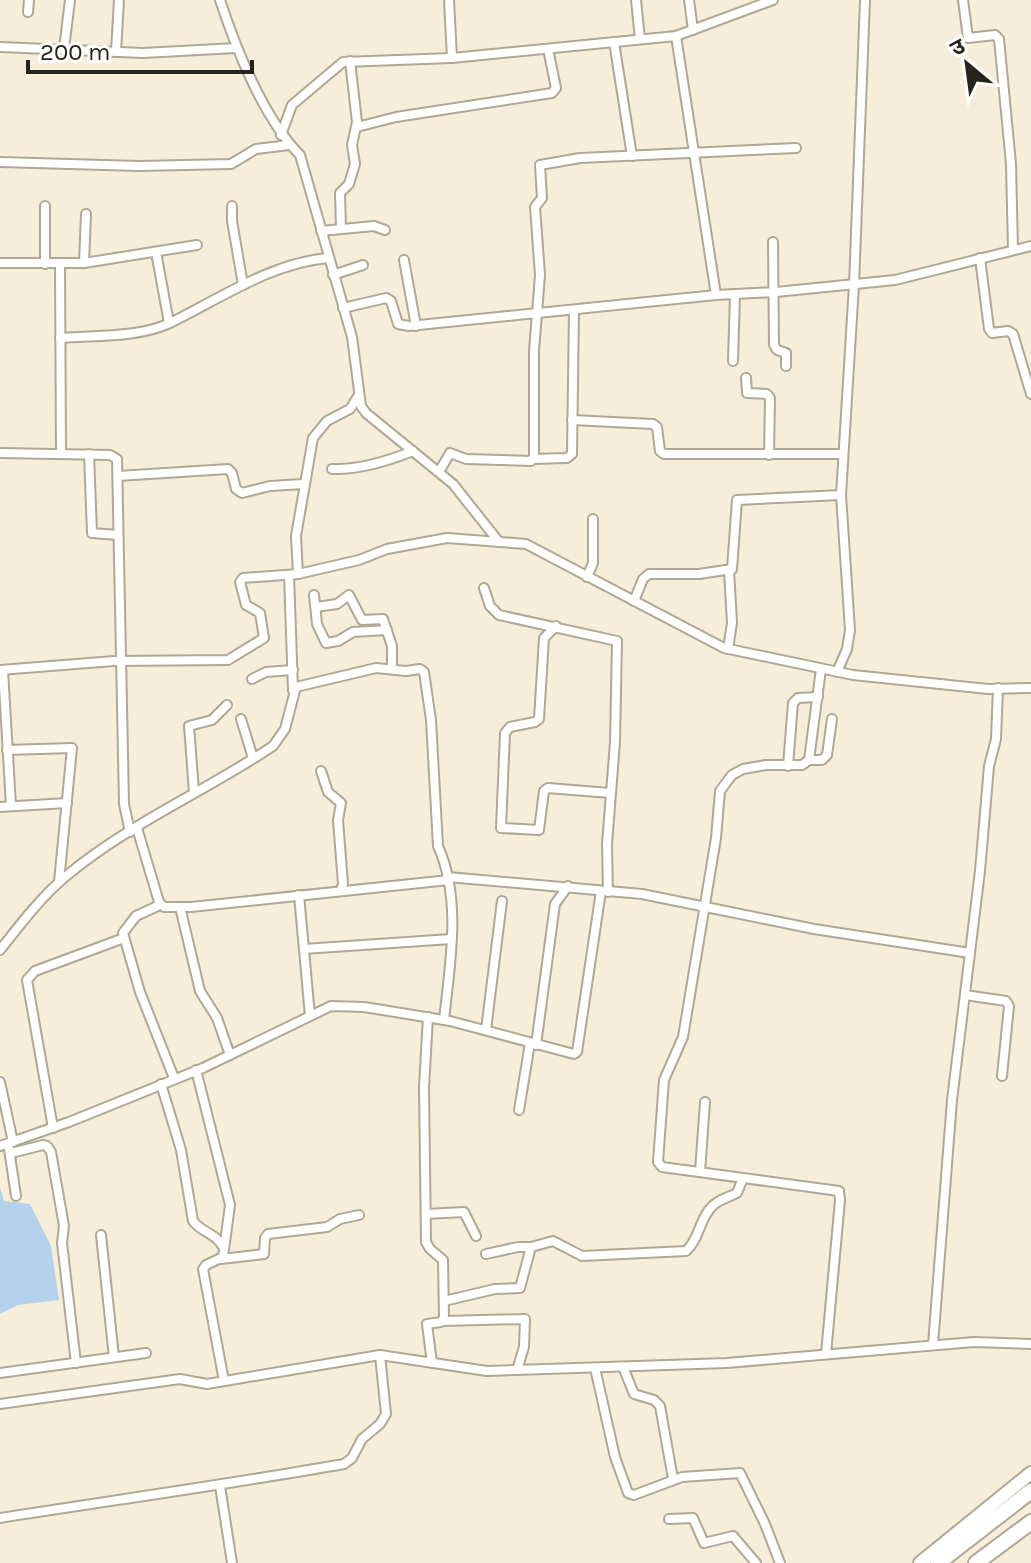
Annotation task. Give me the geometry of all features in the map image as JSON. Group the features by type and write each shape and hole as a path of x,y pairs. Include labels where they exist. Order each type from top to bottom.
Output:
{"highway":[{"path":"938,1563 1031,1491"},
{"path":"976,1563 1031,1522"}],"main road":[{"path":"920,1563 1031,1473"}],"street":[{"path":"28,12 29,0"},
{"path":"64,49 70,0"},
{"path":"116,52 119,0"},
{"path":"220,0 236,48 281,135 300,155 352,337 361,406 453,484 499,542"},
{"path":"449,0 452,58"},
{"path":"636,0 640,39"},
{"path":"689,0 693,30"},
{"path":"281,135 292,105 320,84 339,64 350,61 452,58 676,36 750,4 773,0"},
{"path":"837,672 847,649 850,630 841,495 854,285 865,0"},
{"path":"963,0 968,38 995,35 999,39 1011,164 1013,250"},
{"path":"676,36 716,295"},
{"path":"614,42 632,156"},
{"path":"0,47 116,52 236,48"},
{"path":"357,127 396,117 552,93 556,88 548,49"},
{"path":"341,228 340,193 349,184 352,174 355,161 352,142 357,127 350,61"},
{"path":"0,162 139,166 231,164 256,149 289,145"},
{"path":"533,459 534,351 539,314 540,265 535,207 542,198 540,165 580,158 796,148"},
{"path":"45,206 45,264"},
{"path":"232,206 243,285"},
{"path":"84,263 86,214"},
{"path":"321,231 374,226 385,230"},
{"path":"773,242 776,292 774,345 777,350 786,353 786,366"},
{"path":"0,263 84,263 197,245"},
{"path":"343,308 386,298 391,301 398,324 416,326 716,295 854,285 909,277 1031,246"},
{"path":"156,252 169,323"},
{"path":"60,338 135,332 169,323 243,285 300,261 328,258"},
{"path":"980,258 989,329 992,333 1008,331 1013,334 1031,394"},
{"path":"404,260 416,326"},
{"path":"60,264 61,454"},
{"path":"333,275 363,265"},
{"path":"733,361 735,295"},
{"path":"439,472 450,453 466,459 570,456 574,310"},
{"path":"746,378 747,393 767,394 770,398 769,455"},
{"path":"0,950 59,882 97,853 280,739 293,690 294,575 303,484 315,434 327,421 350,409 359,395"},
{"path":"572,420 653,424 657,427 660,451 664,454 843,454"},
{"path":"332,469 348,469 389,460 413,451"},
{"path":"0,453 114,456 118,463 124,804 160,905"},
{"path":"89,454 92,533 118,535"},
{"path":"118,476 228,469 236,489 242,493 270,486 303,484"},
{"path":"634,601 643,579 649,574 729,570 734,567 734,504 737,500 841,495"},
{"path":"587,577 593,563 593,519"},
{"path":"11,806 1,670 121,661 232,659 261,641 265,632 258,611 246,605 240,580 294,575 359,560 387,549 447,538 526,544 728,649 837,672 998,688 1031,688"},
{"path":"728,649 732,623 729,570"},
{"path":"8,1146 196,1070 338,1005 444,1020 570,1054 577,1052 604,892 615,742 617,641 495,612 484,588"},
{"path":"314,595 319,632 326,643 334,643 353,632 387,630"},
{"path":"316,607 337,604 349,595 360,619 383,619 392,646 392,669"},
{"path":"556,626 544,638 539,719 510,727 505,733 501,828 539,830 544,791 548,788 610,793"},
{"path":"293,690 376,668 420,669 424,672 431,720 438,846 446,862 448,878 451,939 444,1020"},
{"path":"809,760 821,669"},
{"path":"252,679 266,672 293,670"},
{"path":"933,1345 952,1100 989,766 996,739 998,688"},
{"path":"788,766 793,703 798,698 818,697"},
{"path":"194,792 189,726 212,720 227,705"},
{"path":"241,719 253,758"},
{"path":"826,1354 839,1191 662,1167 658,1162 664,1080 683,1037 705,907 720,791 732,775 743,769 766,765 802,765 809,760 822,760 827,755 832,719"},
{"path":"7,750 72,748 59,882"},
{"path":"321,771 328,792 341,803 338,820 341,890"},
{"path":"0,807 67,803"},
{"path":"174,1078 140,992 124,938 125,928 134,918 160,905 180,907 448,878 642,894 814,929 970,953"},
{"path":"519,1110 533,1044 555,904 568,886"},
{"path":"299,895 310,1016"},
{"path":"486,1030 502,901"},
{"path":"180,907 200,991 217,1018 230,1055"},
{"path":"53,1128 27,980 35,971 124,938"},
{"path":"304,949 451,939"},
{"path":"965,995 1006,1001 1009,1006 1002,1076"},
{"path":"428,1017 424,1087 426,1214 428,1246 443,1260 443,1321"},
{"path":"196,1070 230,1205 221,1259"},
{"path":"0,1082 16,1196"},
{"path":"161,1084 181,1150 193,1221 200,1229 216,1236 224,1248"},
{"path":"700,1172 705,1102"},
{"path":"8,1146 43,1145 51,1152 64,1221 62,1243 76,1363"},
{"path":"486,1254 553,1241 582,1256 686,1251 692,1246 710,1208 723,1198 737,1193 743,1178"},
{"path":"426,1214 464,1212 476,1236"},
{"path":"224,1381 203,1275 206,1265 221,1259 264,1254 268,1234 327,1227 340,1219 359,1215"},
{"path":"101,1235 114,1357"},
{"path":"444,1301 495,1289 520,1288 531,1247"},
{"path":"432,1363 427,1324 525,1319 524,1347 517,1370"},
{"path":"0,1404 180,1379 207,1384 380,1355 487,1371 727,1363 974,1342 1031,1344"},
{"path":"0,1373 146,1353"},
{"path":"0,1518 220,1486 349,1462 362,1439 380,1424 386,1414 380,1355"},
{"path":"623,1367 634,1394 654,1400 660,1406 673,1479"},
{"path":"595,1368 626,1491 634,1495 673,1479 740,1473 779,1560 767,1563"},
{"path":"220,1486 232,1563"},
{"path":"669,1519 693,1518 704,1543 733,1536 756,1563"}],"water":[{"path":"0,1187 4,1201 30,1204 51,1246 59,1300 18,1305 0,1314"}]}
